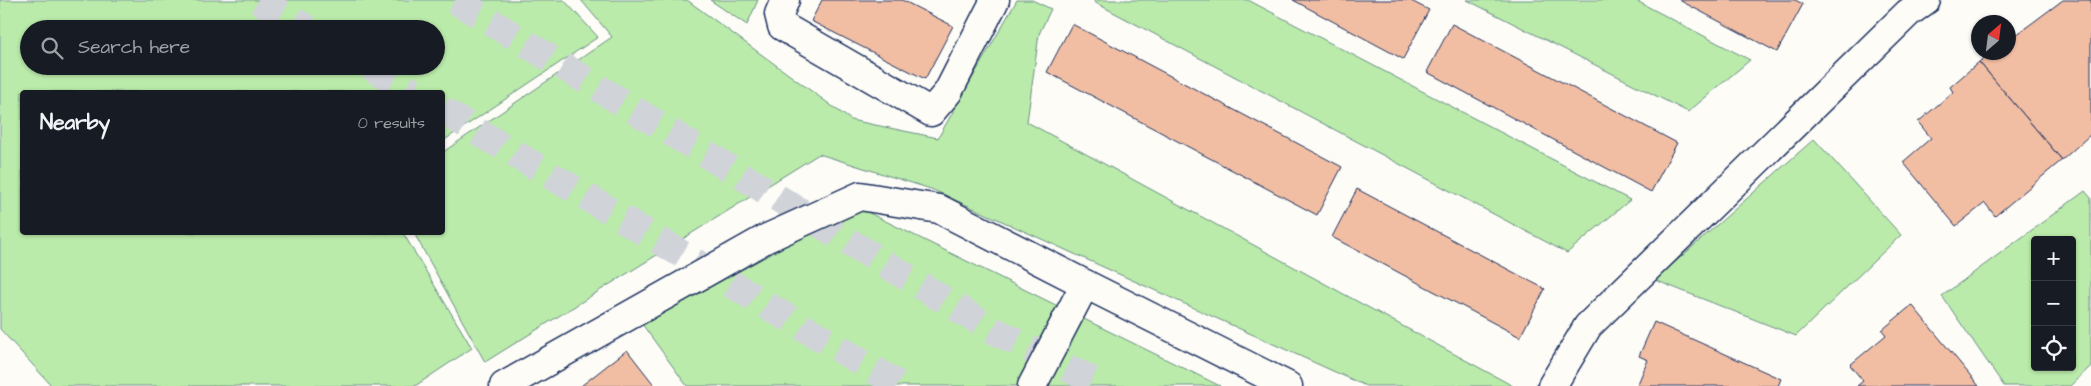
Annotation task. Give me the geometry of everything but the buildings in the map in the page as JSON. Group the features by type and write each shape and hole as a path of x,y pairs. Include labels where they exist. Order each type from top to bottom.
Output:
{"street":[{"path":"785,0 780,14 782,26 932,112 948,92 994,0"},
{"path":"1552,386 1588,326 1908,13 1926,0"},
{"path":"504,386 765,239 860,196 939,208 1288,386"},
{"path":"1032,386 1085,284"}],"green space":[{"path":"0,0 564,0 598,37 445,140 445,90 20,90 20,235 404,235 472,348 415,386 52,386 0,329"},
{"path":"581,0 687,0 851,120 938,138 1017,0 1032,0 1051,9 1039,34 1027,122 1513,386 1366,386 931,189 819,154 485,362 415,235 445,235 445,151 612,37"},
{"path":"710,0 758,0 747,25"},
{"path":"1095,0 1248,0 1630,200 1567,253 1094,2"},
{"path":"1467,0 1635,0 1750,60 1688,112"},
{"path":"1814,139 1901,235 1796,336 1655,280"},
{"path":"2085,191 2091,198 2091,366 2070,386 2004,386 1942,296"},
{"path":"857,207 1220,386 687,386 642,324"}],"tunnel":[{"path":"258,0 292,20"},
{"path":"455,0 993,330 1103,386"},
{"path":"385,75 410,90"},
{"path":"445,112 901,386"}]}
